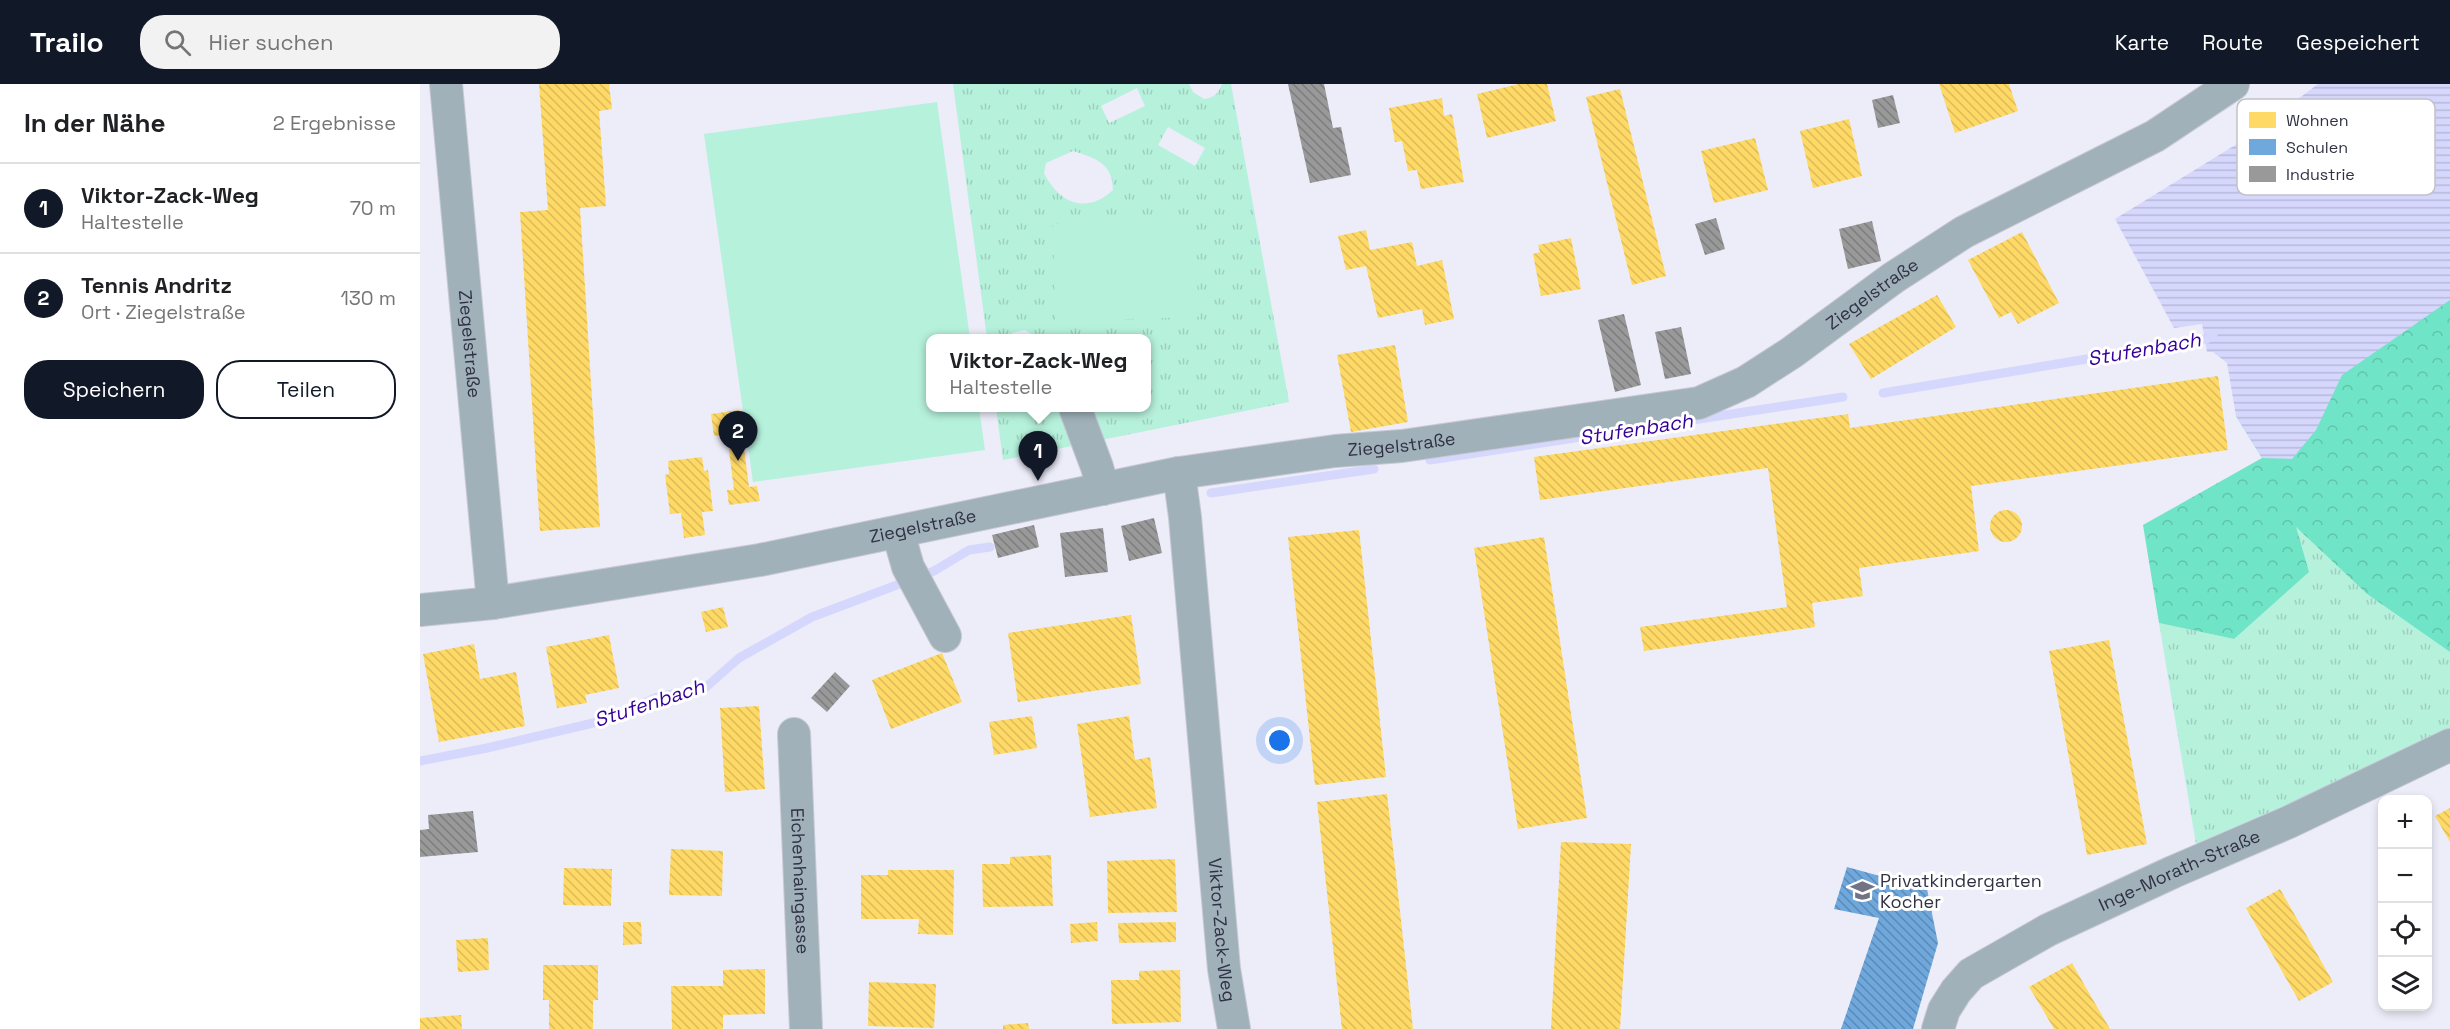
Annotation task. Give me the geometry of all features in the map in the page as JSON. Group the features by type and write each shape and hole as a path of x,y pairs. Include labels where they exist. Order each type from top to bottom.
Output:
{"street":[{"name":"Ziegelstraße","path":"446,84 493,603"},
{"name":"Ziegelstraße","path":"420,610 493,603 760,560 1179,473 1335,451 1402,446 1699,403 1746,381 1791,353 1893,278 1964,232 2155,136 2233,84"},
{"path":"1076,412 1103,489"},
{"name":"Viktor-Zack-Weg","path":"1179,473 1185,517 1224,969 1234,1029"},
{"path":"898,532 908,567 945,636"},
{"name":"Eichenhaingasse","path":"794,734 806,1029"},
{"name":"Inge-Morath-Straße","path":"1938,1029 1944,1010 1956,991 1971,974 2048,930 2289,822 2450,746"}],"green space":[{"path":"953,84 1189,84 1193,92 1204,99 1216,94 1222,84 1231,84 1289,402 1003,460 997,412 1151,412 1151,334 1031,334 1025,330 986,334","holes":["1137,88 1145,106 1109,123 1101,106","1168,127 1205,148 1195,166 1158,145","1073,151 1101,163 1110,174 1113,190 1103,198 1083,204 1065,198 1057,192 1044,173 1046,163"]},
{"path":"937,102 969,334 926,334 926,412 980,412 985,450 753,482 704,134"},
{"path":"1196,221 1198,317 1055,321 1053,224"},
{"path":"2450,279 2450,652 2367,594 2296,527 2309,572 2234,639 2159,623 2143,525 2262,458 2236,416"},
{"path":"2295,526 2367,594 2450,652 2450,734 2196,844 2159,623 2234,639"}],"water":[{"path":"2318,84 2450,84 2450,300 2342,375 2316,430 2292,459 2262,458 2236,416 2227,363 2213,352 2207,352 2202,324 2174,328 2115,219 2237,144 2237,195 2435,195 2435,99 2298,99"}],"building: Wohnen":[{"path":"539,84 609,84 612,109 599,111 606,206 580,208 600,527 540,531 520,212 548,210"},
{"path":"1519,84 1547,84 1556,121 1487,138 1477,94"},
{"path":"1939,84 2009,84 2018,111 1955,133"},
{"path":"1620,89 1666,276 1632,285 1586,97"},
{"path":"1442,98 1444,116 1452,114 1464,182 1421,189 1417,170 1408,171 1402,141 1395,142 1389,108"},
{"path":"1849,119 1862,176 1813,188 1800,131"},
{"path":"1755,138 1768,190 1714,203 1701,151"},
{"path":"1366,230 1370,250 1412,242 1417,266 1442,260 1454,319 1425,325 1422,309 1378,318 1366,266 1346,270 1338,236"},
{"path":"2022,232 2059,303 2018,324 2011,312 1999,318 1968,260"},
{"path":"1571,238 1581,289 1541,296 1533,254 1540,252 1538,245"},
{"path":"1937,295 1956,327 1871,379 1849,344"},
{"path":"1395,345 1408,422 1351,432 1337,355"},
{"path":"2218,376 2228,450 1971,486 1979,551 1859,568 1863,596 1812,603 1815,627 1644,651 1640,627 1787,607 1768,468 1540,500 1534,457 1848,414 1850,428"},
{"path":"739,410 749,487 757,486 760,501 729,505 727,490 734,490 727,434 714,436 711,414"},
{"path":"702,457 704,471 708,470 713,511 702,512 705,535 684,538 681,513 670,514 665,475 669,474 668,461"},
{"path":"2006,510 2017,515 2022,526 2017,537 2006,542 1995,537 1990,526 1995,515"},
{"path":"1359,530 1386,777 1315,785 1288,537"},
{"path":"1544,537 1587,818 1518,829 1474,548"},
{"path":"723,607 728,627 706,632 701,612"},
{"path":"1131,615 1141,684 1018,702 1008,633"},
{"path":"609,635 619,688 585,695 587,703 557,708 546,647"},
{"path":"2109,640 2147,844 2087,855 2049,651"},
{"path":"474,644 480,679 516,672 525,726 439,742 423,654"},
{"path":"942,653 962,702 891,729 872,680"},
{"path":"759,706 765,789 725,792 720,708"},
{"path":"1032,716 1037,748 994,755 989,722"},
{"path":"1129,716 1135,760 1150,757 1157,808 1090,817 1077,724"},
{"path":"1387,794 1413,1029 1342,1029 1317,802"},
{"path":"2450,808 2450,842 2435,816"},
{"path":"1561,842 1631,844 1620,1029 1551,1029"},
{"path":"671,849 723,851 722,896 669,895"},
{"path":"1051,855 1053,906 983,907 982,864 1010,864 1010,857"},
{"path":"1175,859 1177,912 1108,913 1107,861"},
{"path":"564,868 612,869 611,906 563,905"},
{"path":"888,870 954,870 953,935 918,934 919,919 861,919 861,875 888,875"},
{"path":"2280,889 2333,982 2299,1001 2246,908"},
{"path":"623,922 641,922 642,944 623,945"},
{"path":"1097,922 1098,941 1071,943 1070,924"},
{"path":"1176,922 1176,942 1119,943 1118,923"},
{"path":"488,938 489,970 458,972 456,940"},
{"path":"2072,963 2110,1029 2054,1029 2029,987"},
{"path":"543,965 598,965 598,1000 593,1000 593,1029 549,1029 549,1000 543,1000"},
{"path":"765,969 765,1014 723,1015 723,1029 672,1029 671,986 723,986 723,970"},
{"path":"1180,970 1181,1022 1112,1024 1111,980 1139,980 1139,971"},
{"path":"869,982 936,984 934,1028 868,1026"},
{"path":"461,1015 462,1029 420,1029 420,1018"},
{"path":"1028,1023 1029,1029 1003,1029 1003,1025"}],"building: Schulen":[{"path":"1847,867 1927,889 1938,943 1913,1029 1841,1029 1879,918 1834,909"}],"building: Industrie":[{"path":"1288,84 1324,84 1333,128 1341,127 1351,175 1310,183"},
{"path":"1893,95 1900,123 1878,128 1872,100"},
{"path":"1716,218 1725,249 1705,255 1695,224"},
{"path":"1872,221 1881,261 1848,269 1839,229"},
{"path":"1624,314 1641,385 1615,392 1598,320"},
{"path":"1681,327 1691,374 1665,379 1655,332"},
{"path":"1154,518 1162,553 1129,561 1121,526"},
{"path":"1034,525 1039,547 998,558 992,535"},
{"path":"1103,528 1108,572 1065,577 1060,533"},
{"path":"835,672 850,686 827,712 811,698"},
{"path":"473,811 478,852 420,857 420,830 429,829 428,815"}],"waterway":[{"name":"Stufenbach","path":"1883,393 2207,339 2213,335"},
{"name":"Stufenbach","path":"1430,460 1843,397"},
{"name":"Stufenbach","path":"1211,493 1374,469"},
{"name":"Stufenbach","path":"420,761 610,719 657,697 705,688 739,658 812,617 934,571 969,550 990,547"}],"place":[{"name":"Tennis Andritz","path":"738,461"},
{"name":"Viktor-Zack-Weg","path":"1038,481"},
{"name":"Privatkindergarten Kocher","path":"1862,891"}]}
